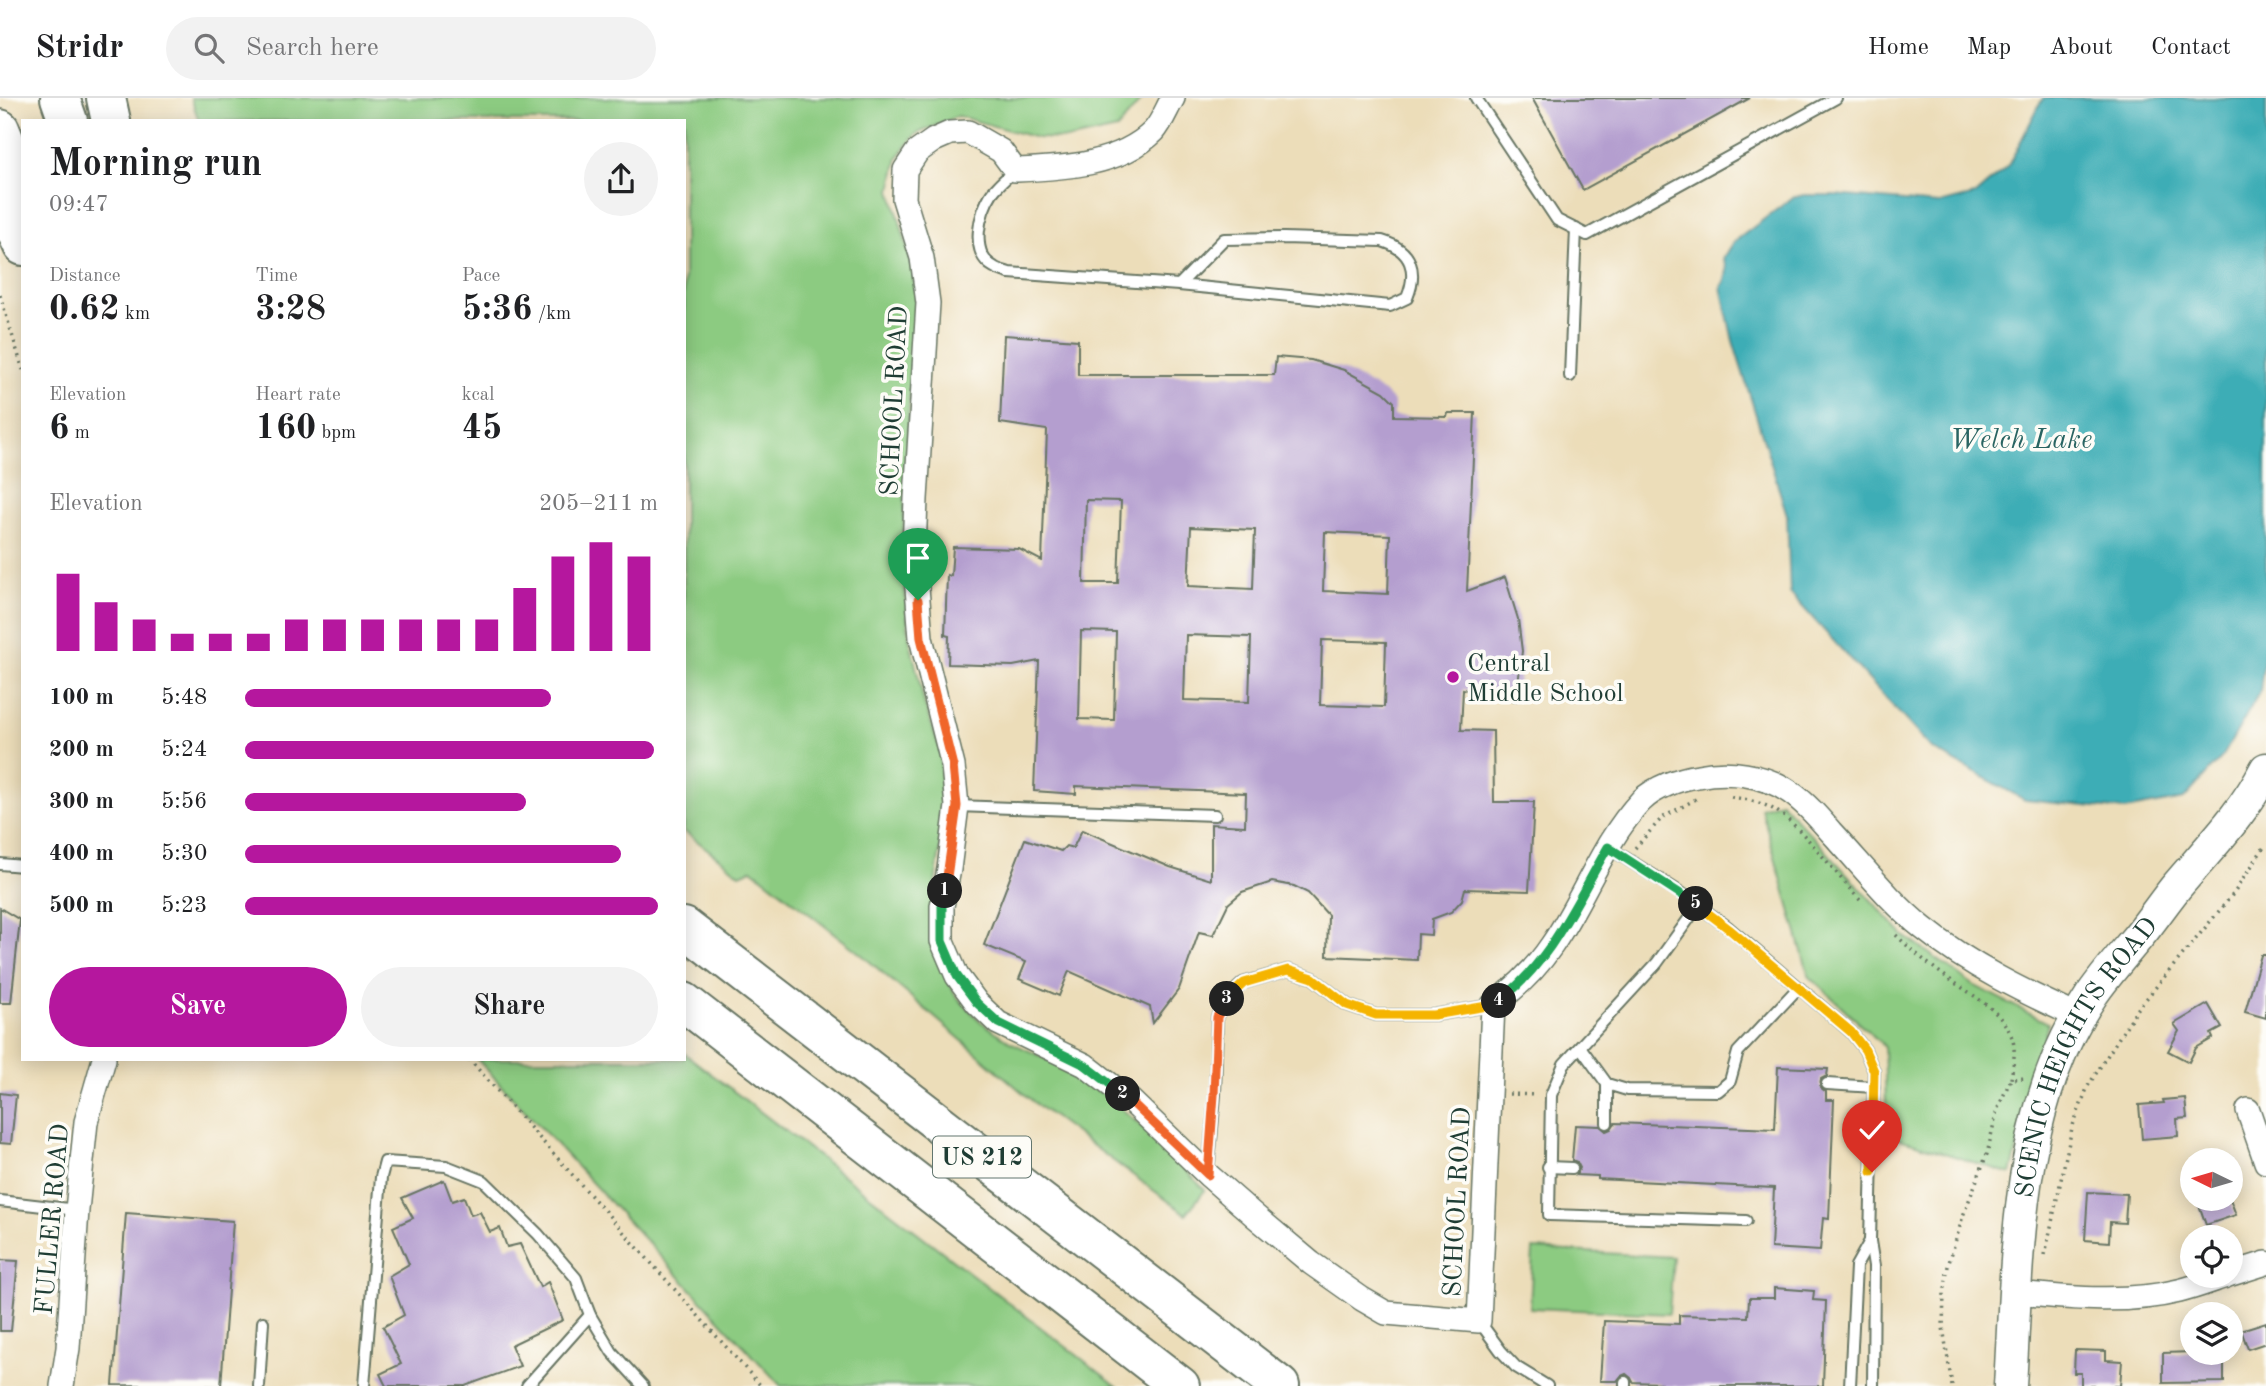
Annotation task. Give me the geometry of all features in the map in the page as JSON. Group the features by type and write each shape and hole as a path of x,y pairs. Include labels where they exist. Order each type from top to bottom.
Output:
{"highway":[{"path":"60,98 67,119"},
{"path":"106,98 111,119"},
{"path":"0,129 21,181"},
{"path":"0,197 21,242"},
{"name":"US 212","path":"686,929 1280,1386"},
{"name":"US 212","path":"686,1004 1180,1386"}],"street":[{"path":"1015,170 1060,168 1129,150 1155,130 1173,98"},
{"name":"SCHOOL ROAD","path":"1015,170 1001,151 968,132 950,133 934,140 917,152 905,170 904,199 922,258 928,303 914,551 921,638 953,766 957,806 942,906 942,941 957,976 977,1003 999,1023 1085,1065 1130,1100 1208,1175 1311,1263 1362,1299 1386,1312 1479,1321 1493,1005"},
{"name":"SCENIC HEIGHTS ROAD","path":"2011,1386 2028,1294 2026,1178 2032,1137 2048,1081 2062,1046 2091,995 2238,813 2266,769"},
{"path":"1493,1005 1531,973 1553,944 1617,853 1642,800 1680,779 1735,773 1765,780 1789,790 1810,808 1922,928 2006,983 2079,1017"},
{"name":"FULLER ROAD","path":"62,1386 68,1348 86,1122 103,1061"},
{"path":"2248,1110 2266,1161"},
{"path":"2243,1270 2266,1263"},
{"path":"2028,1294 2115,1299 2145,1297 2189,1288"}],"lane":[{"path":"1476,98 1557,220 1587,235 1836,98"},
{"path":"1015,170 993,192 984,206 978,228 982,252 991,267 1009,273 1179,285 1390,306 1407,298 1413,281 1406,254 1395,245 1382,241 1224,239 1179,285"},
{"path":"1570,376 1576,229"},
{"path":"957,806 1215,814"},
{"path":"1617,853 1729,929 1851,1032 1865,1050 1874,1071 1870,1241 1874,1266 1873,1386"},
{"path":"0,864 21,866"},
{"path":"1698,906 1657,963 1564,1064 1554,1084 1551,1095 1548,1167 1549,1215 1746,1221"},
{"path":"1208,1175 1217,1017 1228,997 1244,983 1288,970 1313,978 1347,1005 1376,1015 1434,1015 1493,1005"},
{"path":"1607,1084 1627,1090 1718,1091 1730,1081 1738,1052 1798,988"},
{"path":"1581,1048 1607,1084 1607,1123"},
{"path":"1827,1084 1874,1087"},
{"path":"364,1386 381,1177 385,1163 446,1166 484,1181 538,1234 576,1278 590,1315 612,1352 643,1386"},
{"path":"1548,1167 1572,1167"},
{"path":"0,1201 77,1210"},
{"path":"1850,1386 1856,1266 1870,1241"},
{"path":"527,1386 590,1315"},
{"path":"1479,1321 1516,1367 1547,1386"},
{"path":"259,1386 263,1322"}],"path":[{"path":"0,295 21,363"},
{"path":"1726,796 1752,800 1773,809 1791,823 1868,907"},
{"path":"1617,853 1644,835 1661,818 1701,797"},
{"path":"2028,1294 2041,1273 2072,1128 2088,1086 2136,1010 2234,893 2266,844"},
{"path":"1894,933 1942,974 1980,999 2001,1019 2012,1037 2014,1059 2011,1079 1997,1110 1987,1154 1963,1216 1948,1266 1943,1327 1952,1386"},
{"path":"471,1061 761,1386"},
{"path":"2011,1079 2035,1078 2048,1081"},
{"path":"1489,1093 1551,1095"}],"green space":[{"path":"191,98 1143,98 1117,129 1071,139 1037,138 958,116 916,134 898,157 891,190 912,265 917,300 902,556 909,637 925,706 941,752 940,850 931,912 935,949 955,995 980,1021 1010,1042 1068,1069 1114,1102 1205,1190 1186,1214 1036,1104 862,955 752,869 740,874 686,833 686,119 198,119"},
{"path":"1781,802 1903,935 1975,986 2048,1023 2011,1174 1887,1135 1884,1046 1809,976 1761,808"},
{"path":"686,1055 1117,1386 781,1386 479,1061 686,1061"},
{"path":"1533,1249 1673,1257 1669,1314 1530,1308"}],"water":[{"name":"Welch Lake","path":"2043,98 2266,98 2266,645 2260,691 2223,756 2184,799 2125,810 2025,800 1932,749 1790,593 1787,515 1733,341 1721,287 1726,273 1723,259 1734,242 1792,198 1804,195 1835,195 1939,204 1975,195 2008,166"}],"building":[{"path":"1532,98 1750,98 1583,190"},
{"name":"Central Middle School","path":"1004,335 1078,340 1078,375 1274,375 1276,357 1311,360 1344,370 1384,392 1394,402 1394,416 1447,417 1448,413 1475,413 1467,591 1505,577 1518,619 1522,651 1516,701 1463,689 1461,730 1493,731 1494,802 1534,802 1529,891 1465,889 1462,900 1451,912 1432,919 1431,935 1418,934 1417,960 1327,956 1328,915 1308,893 1294,886 1272,882 1242,892 1228,904 1213,935 1199,932 1179,989 1153,1023 1150,1007 1069,971 1059,996 1019,979 1026,962 984,945 1025,839 1061,851 1066,846 1073,848 1082,830 1170,867 1211,880 1211,824 1245,826 1246,793 1076,786 1076,794 1034,791 1039,661 1013,666 948,664 949,636 945,635 947,575 951,576 953,547 1019,549 1042,561 1047,430 1000,423","holes":["1086,500 1121,501 1118,583 1084,583","1191,527 1255,530 1253,589 1188,586","1325,532 1390,535 1388,594 1323,591","1081,631 1116,632 1114,720 1079,719","1186,635 1251,637 1249,702 1184,700","1322,640 1386,642 1384,707 1320,705"]},
{"path":"0,908 20,920 11,1003 0,1003"},
{"path":"2261,955 2266,955 2266,1018 2245,1012"},
{"path":"2208,1004 2222,1028 2211,1034 2213,1038 2196,1048 2189,1062 2168,1051 2179,1031 2174,1024"},
{"path":"1778,1067 1828,1069 1827,1076 1821,1079 1820,1087 1826,1092 1826,1100 1834,1100 1829,1219 1823,1218 1820,1251 1771,1248 1774,1188 1598,1179 1598,1176 1576,1175 1580,1168 1577,1162 1572,1160 1575,1125 1600,1126 1606,1131 1615,1123 1775,1129"},
{"path":"0,1093 16,1095 11,1144 0,1143"},
{"path":"2185,1098 2187,1118 2177,1119 2178,1136 2142,1139 2139,1105"},
{"path":"444,1180 452,1201 464,1197 471,1215 480,1212 490,1232 500,1228 507,1247 520,1244 540,1287 548,1282 563,1320 511,1345 520,1366 465,1386 386,1386 380,1374 401,1364 383,1327 404,1315 389,1276 409,1264 393,1227 413,1218 402,1198"},
{"path":"2088,1192 2127,1194 2125,1223 2110,1222 2109,1242 2085,1240"},
{"path":"2201,1211 2234,1211 2236,1215 2206,1225"},
{"path":"126,1213 233,1221 221,1386 113,1385"},
{"path":"0,1260 18,1261 11,1331 0,1331"},
{"path":"1774,1288 1814,1291 1813,1300 1826,1301 1823,1386 1659,1386 1660,1383 1633,1382 1626,1374 1617,1381 1600,1381 1604,1321 1679,1324 1679,1315 1748,1317 1749,1298 1774,1298"},
{"path":"2266,1322 2266,1343 2248,1349 2243,1329"},
{"path":"2075,1350 2106,1351 2106,1360 2122,1361 2120,1386 2081,1386 2081,1373 2074,1373"},
{"path":"2180,1352 2180,1365 2224,1365 2224,1382 2163,1383 2163,1353"}],"place":[{"name":"Central Middle School","path":"1453,677"}],"route":[{"path":"918,600 921,638 953,766 957,806 942,906 942,941 957,976 977,1003 999,1023 1085,1065 1130,1100 1208,1175 1217,1017 1228,997 1244,983 1288,970 1313,978 1347,1005 1376,1015 1434,1015 1493,1005 1531,973 1553,944 1608,847 1681,892 1851,1032 1865,1050 1874,1071 1872,1172"}]}
